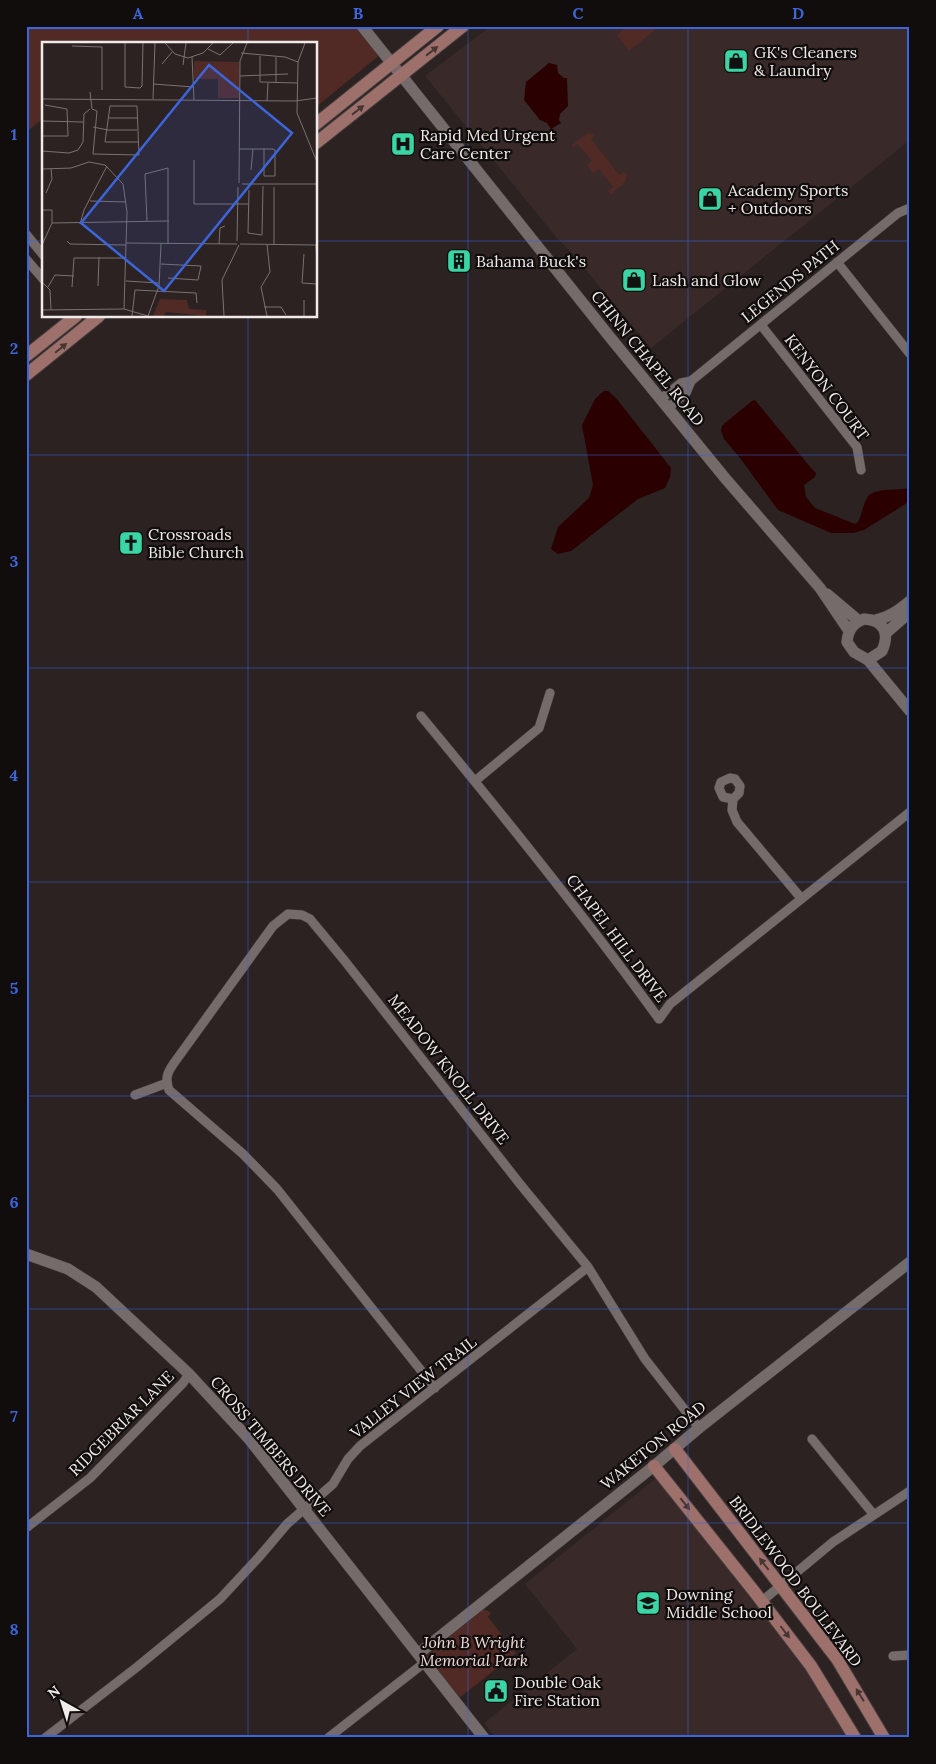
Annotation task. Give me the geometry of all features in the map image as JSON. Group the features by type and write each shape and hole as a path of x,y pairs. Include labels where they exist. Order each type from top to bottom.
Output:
{"main road":[{"path":"318,122 438,26"},
{"path":"318,141 463,26"},
{"path":"26,356 73,318"},
{"path":"26,375 95,318"},
{"name":"BRIDLEWOOD BOULEVARD","path":"675,1449 837,1659 884,1738"},
{"path":"654,1466 762,1601 810,1666 856,1738"}],"street":[{"name":"CHINN CHAPEL ROAD","path":"362,26 664,404 820,588 849,632"},
{"name":"LEGENDS PATH","path":"664,404 681,383 691,381 898,213 910,208"},
{"path":"26,234 42,254"},
{"path":"26,259 42,278"},
{"path":"837,262 910,354"},
{"path":"75,318 84,329"},
{"name":"KENYON COURT","path":"761,325 857,447 861,470"},
{"name":"CHINN CHAPEL ROAD","path":"820,588 859,621"},
{"path":"910,601 889,616 876,620 864,619 859,621 849,632 848,642 854,652 868,660 910,711"},
{"path":"886,633 910,612"},
{"path":"876,620 886,633 886,643 882,651 882,664 897,694"},
{"path":"868,660 882,651"},
{"path":"475,781 539,728 550,693"},
{"name":"CHAPEL HILL DRIVE","path":"421,716 475,781 616,960 659,1019 670,1004 910,812"},
{"path":"733,799 732,810 738,822 801,898"},
{"name":"MEADOW KNOLL DRIVE","path":"167,1083 166,1075 174,1063 273,926 288,914 302,915 315,924 520,1184 588,1267 645,1359 699,1428"},
{"path":"135,1096 167,1083 169,1090 243,1154 277,1189 435,1388"},
{"name":"CROSS TIMBERS DRIVE","path":"26,1254 68,1269 96,1287 189,1374 249,1440 484,1738"},
{"name":"WAKETON ROAD","path":"421,1658 699,1428 910,1262"},
{"name":"VALLEY VIEW TRAIL","path":"45,1738 220,1599 260,1557 286,1524 333,1484 348,1460 360,1446 588,1267"},
{"name":"RIDGEBRIAR LANE","path":"26,1528 90,1478 183,1383 189,1374"},
{"path":"812,1439 874,1514"},
{"path":"762,1601 833,1542 910,1491"},
{"path":"893,1656 910,1655"},
{"path":"328,1738 421,1658"}],"shaded area":[{"path":"491,26 910,26 910,140 651,348 570,251 556,237 425,76"},
{"path":"549,63 557,65 558,73 567,78 568,106 560,114 559,120 561,123 551,129 547,123 540,120 524,100 526,82"},
{"path":"604,391 608,391 616,398 671,468 670,477 665,488 638,499 571,551 558,554 551,549 558,527 589,498 593,485 582,425 595,399"},
{"path":"755,400 816,473 815,477 804,485 806,497 815,508 855,524 858,522 867,498 875,492 910,488 910,501 864,530 853,533 831,533 778,510 724,439 721,431 725,423"},
{"name":"Downing Middle School","path":"656,1478 800,1661 823,1694 845,1735 841,1738 496,1738 484,1723 577,1649 525,1584"}],"green space":[{"path":"26,26 358,26 381,54 318,105 318,42 42,42 42,120 26,132"},
{"path":"627,26 653,26 655,30 629,51 617,35"},
{"path":"588,133 595,135 591,139 619,175 624,172 627,176 625,182 611,194 608,191 613,187 599,169 593,173 587,165 592,161 578,144 573,147 572,145"},
{"name":"John B Wright Memorial Park","path":"484,1609 491,1613 488,1617 516,1653 458,1699 428,1659 428,1654"}],"place":[{"name":"GK's Cleaners & Laundry","path":"736,61"},
{"name":"Rapid Med Urgent Care Center","path":"403,144"},
{"name":"Academy Sports + Outdoors","path":"710,199"},
{"name":"Bahama Buck's","path":"459,261"},
{"name":"Lash and Glow","path":"634,280"},
{"name":"Crossroads Bible Church","path":"131,543"},
{"name":"Downing Middle School","path":"648,1603"},
{"name":"Double Oak Fire Station","path":"496,1691"}]}
